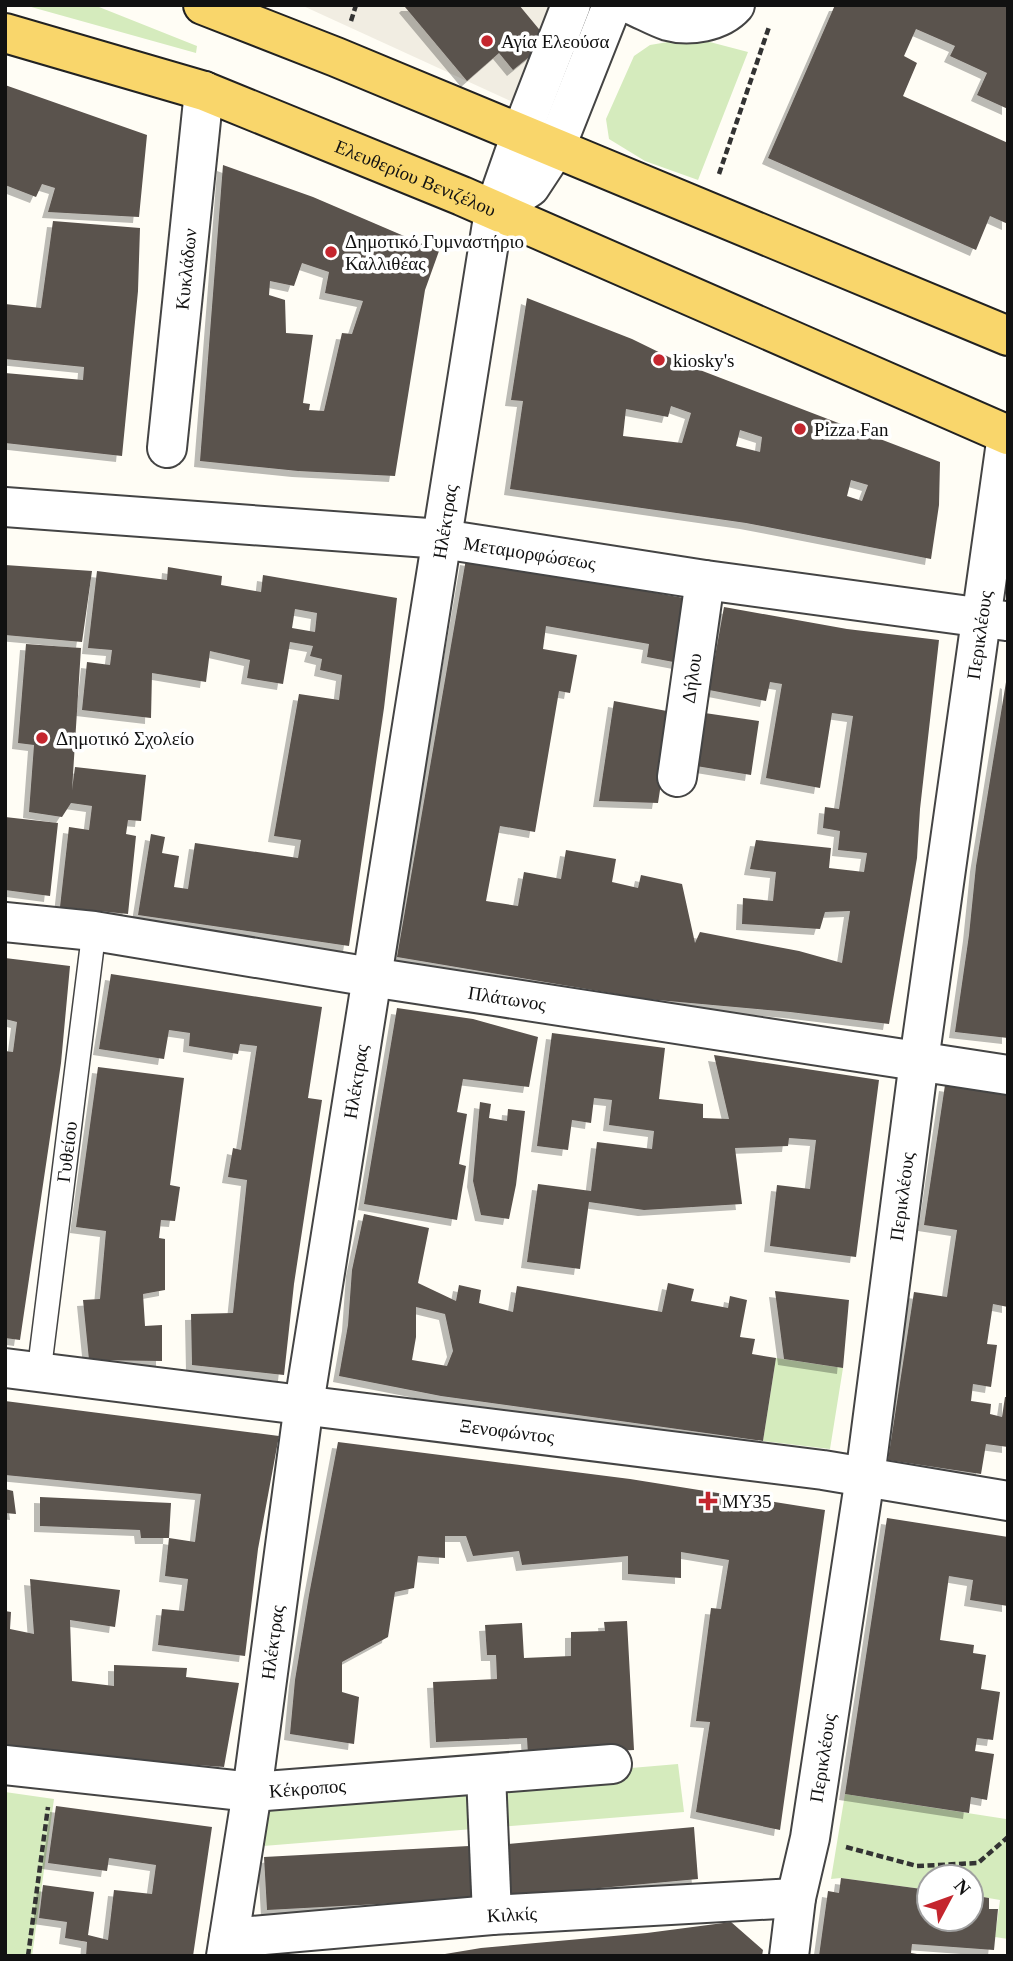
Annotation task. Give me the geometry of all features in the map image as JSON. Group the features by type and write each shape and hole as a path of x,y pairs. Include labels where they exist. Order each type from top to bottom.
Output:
{"main road":[{"path":"203,5 1008,336"},
{"name":"Ελευθερίου Βενιζέλου","path":"5,33 204,91 494,211 1008,435"}],"street":[{"path":"538,142 571,5"},
{"path":"538,142 612,5"},
{"path":"632,5 670,21 705,22 728,14 735,5"},
{"name":"Κυκλάδων","path":"167,448 204,91"},
{"name":"Ηλέκτρας","path":"227,1947 252,1792 304,1404 494,211 538,142"},
{"name":"Περικλέους","path":"789,1956 796,1898 810,1838 865,1477 919,1061 995,619 1008,435"},
{"name":"Μεταμορφώσεως","path":"5,507 442,538 705,580 995,619"},
{"name":"Δήλου","path":"677,778 705,580"},
{"name":"Πλάτωνος","path":"5,922 94,931 371,977 1008,1075"},
{"name":"Ξενοφώντος","path":"22,1370 865,1477 1008,1501"},
{"name":"Κέκροπος","path":"5,1765 252,1792 612,1764"},
{"path":"486,1775 492,1915"},
{"name":"Κιλκίς","path":"227,1947 492,1915 796,1898"}],"lane":[{"name":"Γυθείου","path":"22,1370 94,931"}],"path":[{"path":"706,211 772,18"},
{"path":"28,1956 52,1772"},
{"path":"810,1838 917,1866 978,1863 1008,1837"}],"green space":[{"path":"24,5 94,5 197,46 196,53"},
{"path":"706,41 748,52 698,180 645,161 609,139 606,119 634,56 650,45"},
{"path":"776,1358 843,1368 830,1449 763,1441"},
{"path":"678,1764 684,1812 250,1847 256,1800"},
{"path":"5,1792 54,1799 32,1956 5,1956"},
{"path":"845,1794 1006,1819 1008,1812 1008,1939 995,1937 1000,1900 985,1897 985,1863 915,1863 915,1888 831,1879"}],"shaded area":[{"path":"301,5 558,5 526,108"}],"building":[{"name":"Αγία Ελεούσα","path":"519,5 543,34 539,49 513,70 499,53 467,81 405,7"},
{"path":"835,5 1008,5 1008,109 977,95 987,73 950,56 955,46 916,29 904,56 917,63 903,96 1008,143 1008,224 990,216 976,250 768,158"},
{"path":"5,85 147,135 139,217 48,212 55,188 42,184 36,197 5,185"},
{"path":"223,165 313,197 439,251 425,290 395,476 298,471 200,461","holes":["302,263 329,272 325,293 363,301 352,334 342,333 324,411 309,410 310,404 303,403 313,335 286,333 285,300 269,295 270,281 294,286"]},
{"path":"53,221 140,228 138,291 122,456 5,443 5,373 83,380 84,367 5,359 5,304 41,308"},
{"path":"527,298 632,339 679,362 940,462 939,505 931,559 746,523 510,489 523,401 511,400","holes":["671,406 691,413 682,443 623,436 626,409 668,417","740,430 762,437 760,452 736,446","851,480 868,485 862,501 847,496"]},
{"path":"466,559 695,600 684,664 647,657 649,644 546,626 543,649 577,655 570,693 559,691 535,832 500,826 486,901 518,906 524,872 561,879 566,850 616,859 612,882 638,888 641,875 682,884 695,943 700,932 799,951 842,963 850,911 825,912 820,929 742,924 743,898 773,901 776,872 750,869 756,840 831,848 829,868 864,872 867,853 838,850 840,831 823,828 825,807 839,809 853,716 832,713 820,788 766,778 782,684 770,682 766,701 709,690 724,607 847,629 939,640 917,858 889,1024 646,999 397,957"},
{"path":"5,565 92,571 82,642 5,635"},
{"path":"168,567 222,576 221,585 261,592 263,575 397,598 384,708 349,946 138,915 151,834 165,837 162,853 179,856 174,887 188,889 195,843 298,858 301,840 274,836 299,694 339,700 342,675 320,670 322,659 310,656 313,646 290,642 283,684 247,678 250,660 210,651 206,682 152,673 151,718 82,710 87,662 110,665 112,650 88,648 97,571 167,580","holes":["295,609 317,613 315,632 292,628"]},
{"path":"26,644 81,648 72,790 75,767 146,775 141,821 128,820 126,834 136,836 128,914 60,907 69,827 89,830 92,806 71,803 62,817 29,812 34,745 18,743"},
{"path":"1006,682 1008,1038 955,1032 976,866"},
{"path":"614,701 672,712 658,803 599,801"},
{"path":"698,712 759,721 751,775 690,765"},
{"path":"5,817 58,823 50,896 5,890"},
{"path":"5,958 70,966 61,1063 20,1340 5,1338 5,1051 13,1052 17,1022 5,1019"},
{"path":"111,974 322,1007 308,1098 322,1100 294,1284 284,1375 192,1365 191,1314 233,1313 247,1180 228,1177 233,1148 241,1150 257,1046 240,1044 238,1054 189,1046 190,1033 169,1030 164,1059 99,1049"},
{"path":"397,1008 473,1019 538,1037 529,1087 463,1079 457,1112 467,1114 459,1164 466,1166 457,1220 364,1204"},
{"path":"552,1033 665,1048 659,1099 703,1104 703,1118 729,1119 714,1055 879,1080 856,1257 770,1246 777,1185 810,1189 816,1140 789,1138 788,1146 735,1148 742,1204 644,1210 589,1202 580,1269 527,1262 538,1184 591,1191 597,1142 652,1149 654,1131 609,1125 612,1100 594,1098 591,1123 572,1120 568,1150 537,1146"},
{"path":"98,1067 184,1078 170,1185 180,1187 175,1221 161,1220 159,1238 165,1239 165,1290 143,1294 145,1326 162,1325 162,1361 89,1360 83,1300 100,1299 106,1231 76,1227"},
{"path":"945,1085 1008,1095 1008,1307 993,1304 987,1344 997,1345 991,1387 973,1384 971,1401 991,1404 990,1414 1002,1417 1005,1397 1008,1397 1008,1447 986,1444 981,1474 888,1460 914,1292 947,1297 957,1230 924,1225"},
{"path":"480,1102 491,1104 489,1118 507,1121 508,1109 525,1111 509,1219 481,1215 473,1181"},
{"path":"364,1214 429,1228 418,1283 456,1301 459,1285 481,1290 479,1303 513,1312 517,1286 662,1312 668,1283 694,1289 691,1301 728,1308 730,1296 747,1300 740,1337 755,1339 752,1354 776,1358 763,1441 441,1396 339,1376 348,1325 352,1270","holes":["416,1307 445,1314 453,1351 447,1366 412,1360 416,1337"]},
{"path":"775,1291 849,1300 843,1368 784,1359"},
{"path":"5,1401 279,1436 258,1549 245,1656 158,1645 162,1609 184,1611 188,1579 165,1576 169,1538 195,1542 201,1494 5,1475"},
{"path":"338,1442 630,1479 825,1510 780,1830 696,1812 710,1722 696,1721 711,1608 721,1609 729,1560 681,1552 681,1578 628,1574 628,1556 522,1565 519,1551 473,1556 466,1536 445,1536 445,1558 418,1556 414,1588 395,1592 388,1637 342,1662 342,1692 359,1697 354,1744 290,1734 295,1680"},
{"path":"5,1489 13,1491 16,1514 5,1513"},
{"path":"40,1497 171,1503 169,1538 141,1538 140,1530 40,1526"},
{"path":"887,1518 1008,1537 1008,1606 970,1600 973,1580 949,1576 940,1640 974,1645 973,1653 986,1655 981,1689 1000,1692 993,1740 977,1738 975,1751 994,1754 987,1800 971,1797 969,1813 845,1794"},
{"path":"30,1579 120,1590 115,1627 70,1620 72,1681 114,1686 114,1665 187,1668 186,1677 239,1683 224,1767 118,1759 5,1745 5,1611 11,1612 10,1629 34,1634"},
{"path":"627,1621 634,1750 528,1755 527,1738 436,1742 433,1682 497,1679 496,1655 487,1655 485,1625 522,1623 524,1658 571,1656 571,1632 605,1631 604,1622"},
{"path":"56,1806 212,1827 193,1956 86,1956 87,1942 65,1938 67,1922 39,1918 43,1885 94,1892 88,1935 108,1940 114,1890 152,1894 156,1865 109,1858 107,1871 48,1863"},
{"path":"694,1827 698,1879 502,1897 497,1845"},
{"path":"469,1846 472,1899 267,1910 264,1857"},
{"path":"841,1878 915,1888 915,1933 985,1933 985,1897 989,1898 989,1909 998,1909 994,1950 912,1944 911,1953 917,1956 819,1956 828,1891 839,1893"},
{"path":"731,1922 763,1950 762,1956 433,1956 481,1948 647,1933"}],"place":[{"name":"Αγία Ελεούσα","path":"487,41"},
{"name":"Δημοτικό Γυμναστήριο Καλλιθέας","path":"331,252"},
{"name":"kiosky's","path":"659,360"},
{"name":"Pizza Fan","path":"800,429"},
{"name":"Δημοτικό Σχολείο","path":"42,738"},
{"name":"MY35","path":"708,1501"}]}
